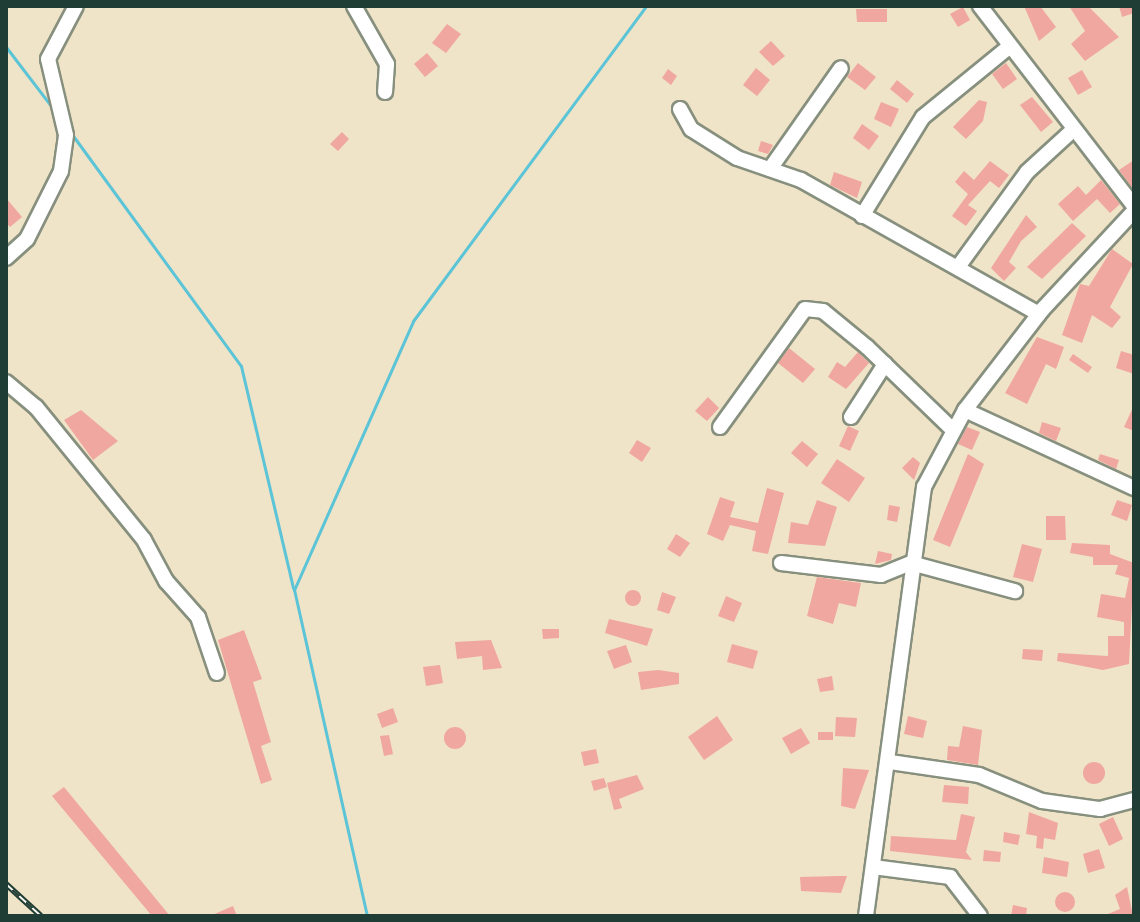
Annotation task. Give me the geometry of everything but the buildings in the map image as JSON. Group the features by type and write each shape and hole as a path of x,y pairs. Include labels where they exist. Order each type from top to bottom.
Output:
{"street":[{"path":"6,258 47,205 66,135 48,59 76,6"},
{"path":"354,6 387,64 385,92"},
{"path":"866,916 890,762 911,563 924,487 952,429 965,410 1039,314 1134,208 980,6"},
{"path":"862,216 923,117 1010,46"},
{"path":"770,169 841,68"},
{"path":"680,109 691,129 958,267 1039,314"},
{"path":"958,267 1027,172 1073,130"},
{"path":"720,427 805,309 823,311 885,364 952,429"},
{"path":"851,417 885,364"},
{"path":"6,382 36,407 144,540 166,581 198,617 217,673"},
{"path":"965,410 1134,488"},
{"path":"781,563 881,575 911,563 1015,591"},
{"path":"890,762 979,775 1055,803 1100,809 1134,800"},
{"path":"873,867 950,877 980,916"}],"waterway":[{"path":"367,916 294,590 413,321 646,6"},
{"path":"6,47 55,111"},
{"path":"71,133 241,366 293,588"}],"railway":[{"path":"6,884 41,916"}]}
